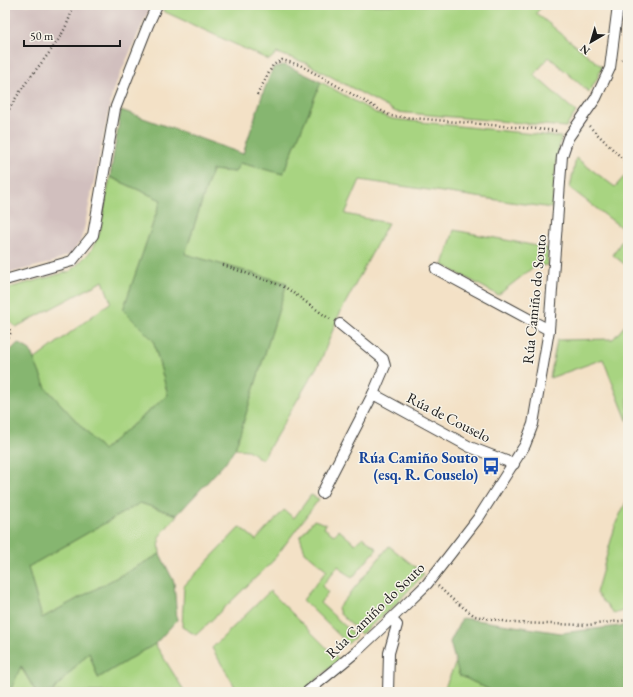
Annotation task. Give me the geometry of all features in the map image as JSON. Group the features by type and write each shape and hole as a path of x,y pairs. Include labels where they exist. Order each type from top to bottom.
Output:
{"street":[{"path":"5,280 72,261 94,235 115,110 157,5"},
{"name":"Rúa Camiño do Souto","path":"307,692 356,652 431,579 479,517 525,445 533,424 549,330 562,156 568,138 596,98 610,68 618,5"},
{"path":"436,269 549,330"},
{"path":"322,493 373,394 385,366 383,359 340,324"},
{"name":"Rúa de Couselo","path":"373,394 470,447 514,464"},
{"path":"388,692 389,653 398,625 391,619"}],"path":[{"path":"5,116 24,87 56,45 72,14 73,5"},
{"path":"257,95 273,65 282,60 300,65 391,116 555,132 573,131"},
{"path":"582,118 593,132 628,164"},
{"path":"223,265 285,287 331,320 340,324"},
{"path":"5,323 11,332 5,344"},
{"path":"431,579 452,599 475,616 514,623 588,626 628,620"}],"shaded area":[{"path":"5,5 151,5 113,90 80,242 71,254 50,263 5,274"}],"green space":[{"path":"166,5 544,5 536,13 602,67 589,92 549,57 534,75 576,112 566,127 396,112 306,63 277,53 269,60 163,11"},
{"path":"283,65 321,82 283,174 240,163 235,172 212,170 185,254 287,283 235,449 224,464 177,515 140,503 28,567 42,618 160,554 174,582 177,620 155,644 98,678 89,652 52,692 36,692 21,666 11,690 5,686 5,356 18,343 30,350 46,388 103,450 168,395 153,340 123,310 161,200 110,177 121,110 243,154 263,93 273,68"},
{"path":"321,82 376,113 393,119 561,137 556,163 552,208 360,180 345,214 388,223 338,317 321,360 262,460 248,450 235,449 287,283 185,254 212,170 235,172 240,163 283,174"},
{"path":"576,158 615,187 628,172 628,267 613,255 627,232 570,188"},
{"path":"110,177 161,200 123,310 153,340 168,395 103,450 46,388 34,360 111,302 103,281 16,327 5,317 5,289 71,271 91,251 100,232"},
{"path":"454,230 547,248 548,265 535,266 498,295 443,265"},
{"path":"628,322 628,421 603,359 550,378 557,340 613,339"},
{"path":"311,495 319,499 272,562 196,635 182,627 184,586 240,527 256,540 284,510 294,518"},
{"path":"628,498 628,609 614,614 596,593 616,523"},
{"path":"140,503 177,515 159,537 160,554 42,618 28,567"},
{"path":"314,520 326,524 324,528 334,535 339,530 355,544 363,537 377,549 352,578 338,566 322,586 328,592 320,603 356,636 348,644 303,600 327,570 305,552 300,537"},
{"path":"389,546 424,574 393,607 361,634 340,614 338,608"},
{"path":"270,591 339,660 302,692 238,692 212,648"},
{"path":"462,618 561,633 628,625 628,687 619,692 494,692 459,675 450,642"},
{"path":"155,644 185,692 52,692 89,652 98,678"},
{"path":"456,662 459,675 494,692 443,692"},
{"path":"20,666 36,692 13,692 11,690"}],"place":[{"name":"Rúa Camiño Souto (esq. R. Couselo)","path":"491,466"}]}
